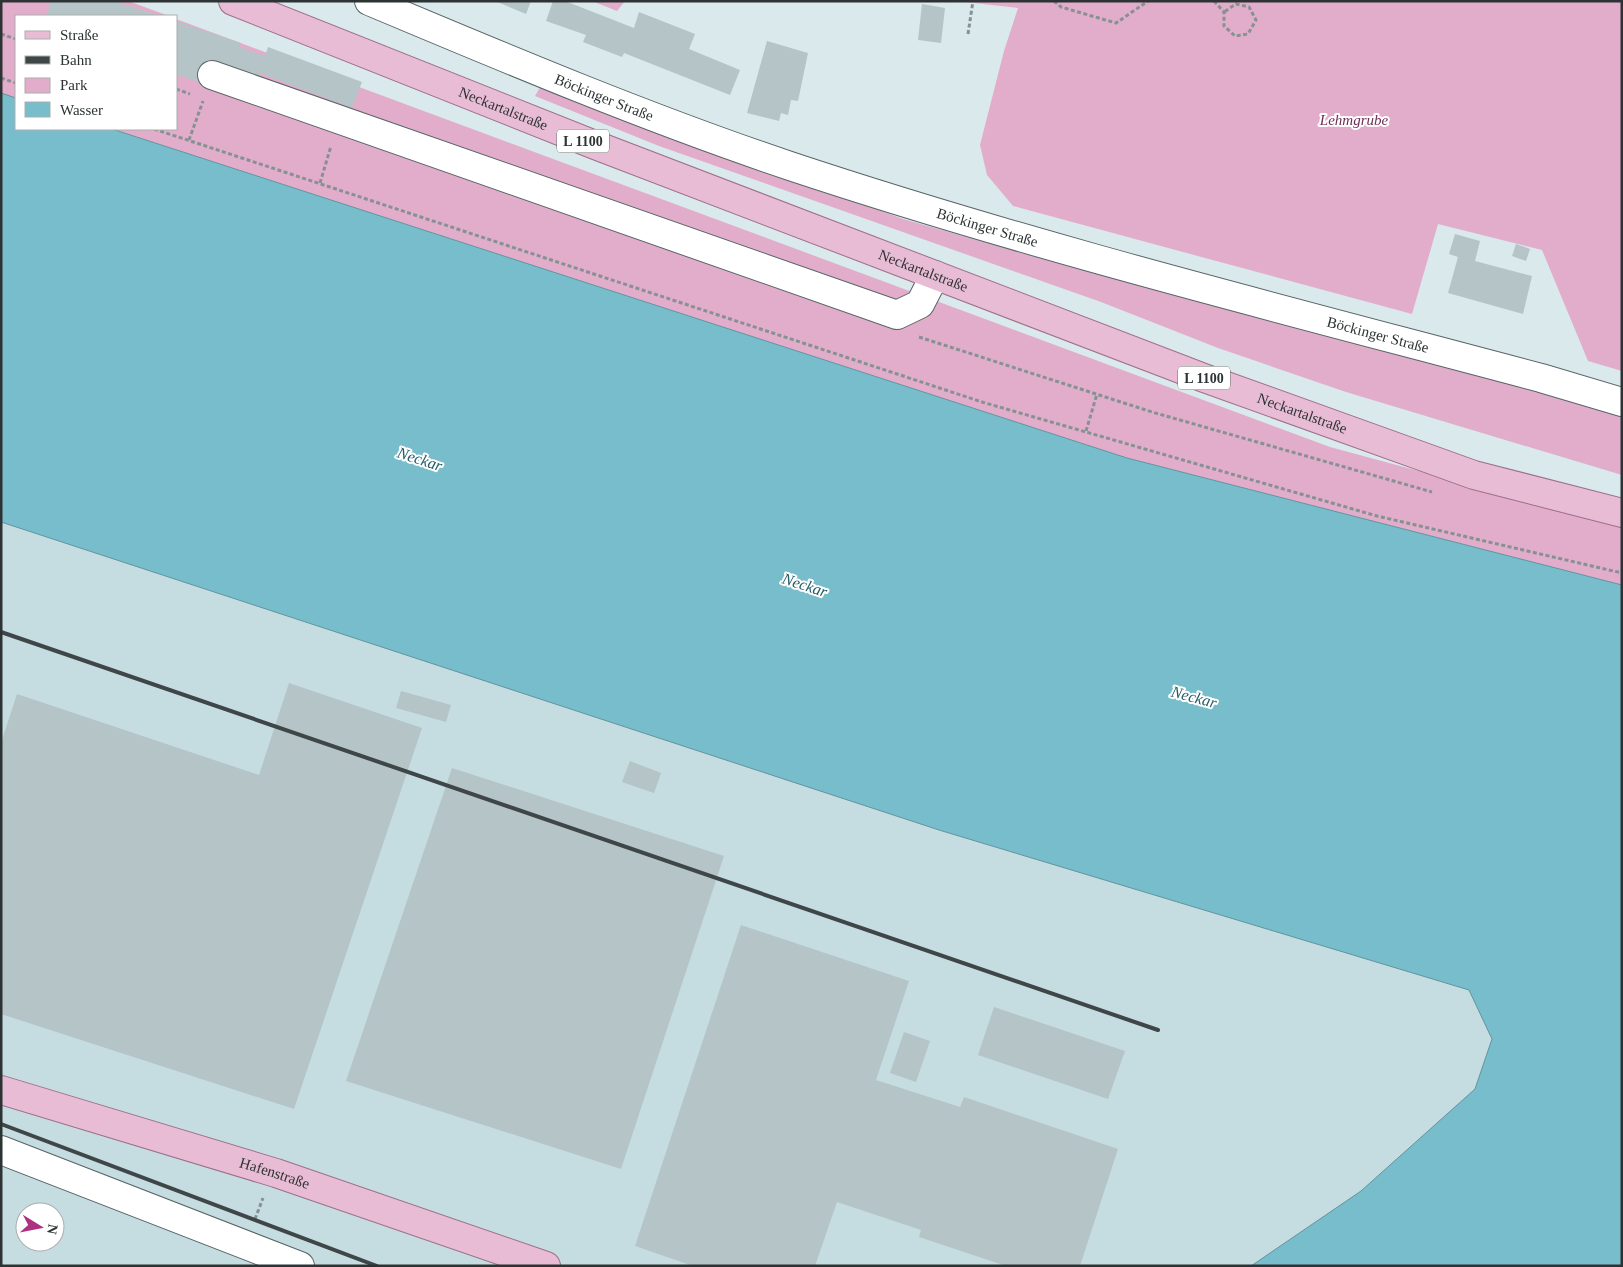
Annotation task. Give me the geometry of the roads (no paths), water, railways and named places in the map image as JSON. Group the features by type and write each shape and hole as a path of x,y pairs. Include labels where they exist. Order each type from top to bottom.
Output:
{"main road":[{"name":"Neckartalstraße","path":"233,1 594,145 1204,378 1474,475 1622,512"},
{"name":"Hafenstraße","path":"1,1090 276,1173 546,1266"}],"street":[{"name":"Böckinger Straße","path":"368,1 520,63 790,166 992,228 1541,378 1622,402"},
{"path":"208,87 897,315 920,304 935,275"},
{"path":"1,1150 300,1266"}],"water":[{"name":"Neckar","path":"1,93 15,98 15,130 115,130 1127,458 1622,585 1622,1266 1251,1266 1361,1191 1475,1089 1492,1039 1469,990 939,830 1,522"}],"railway":[{"path":"1,632 1158,1030"},
{"path":"1,1124 377,1266"}],"park label":[{"name":"Lehmgrube","path":"1354,120"}]}
